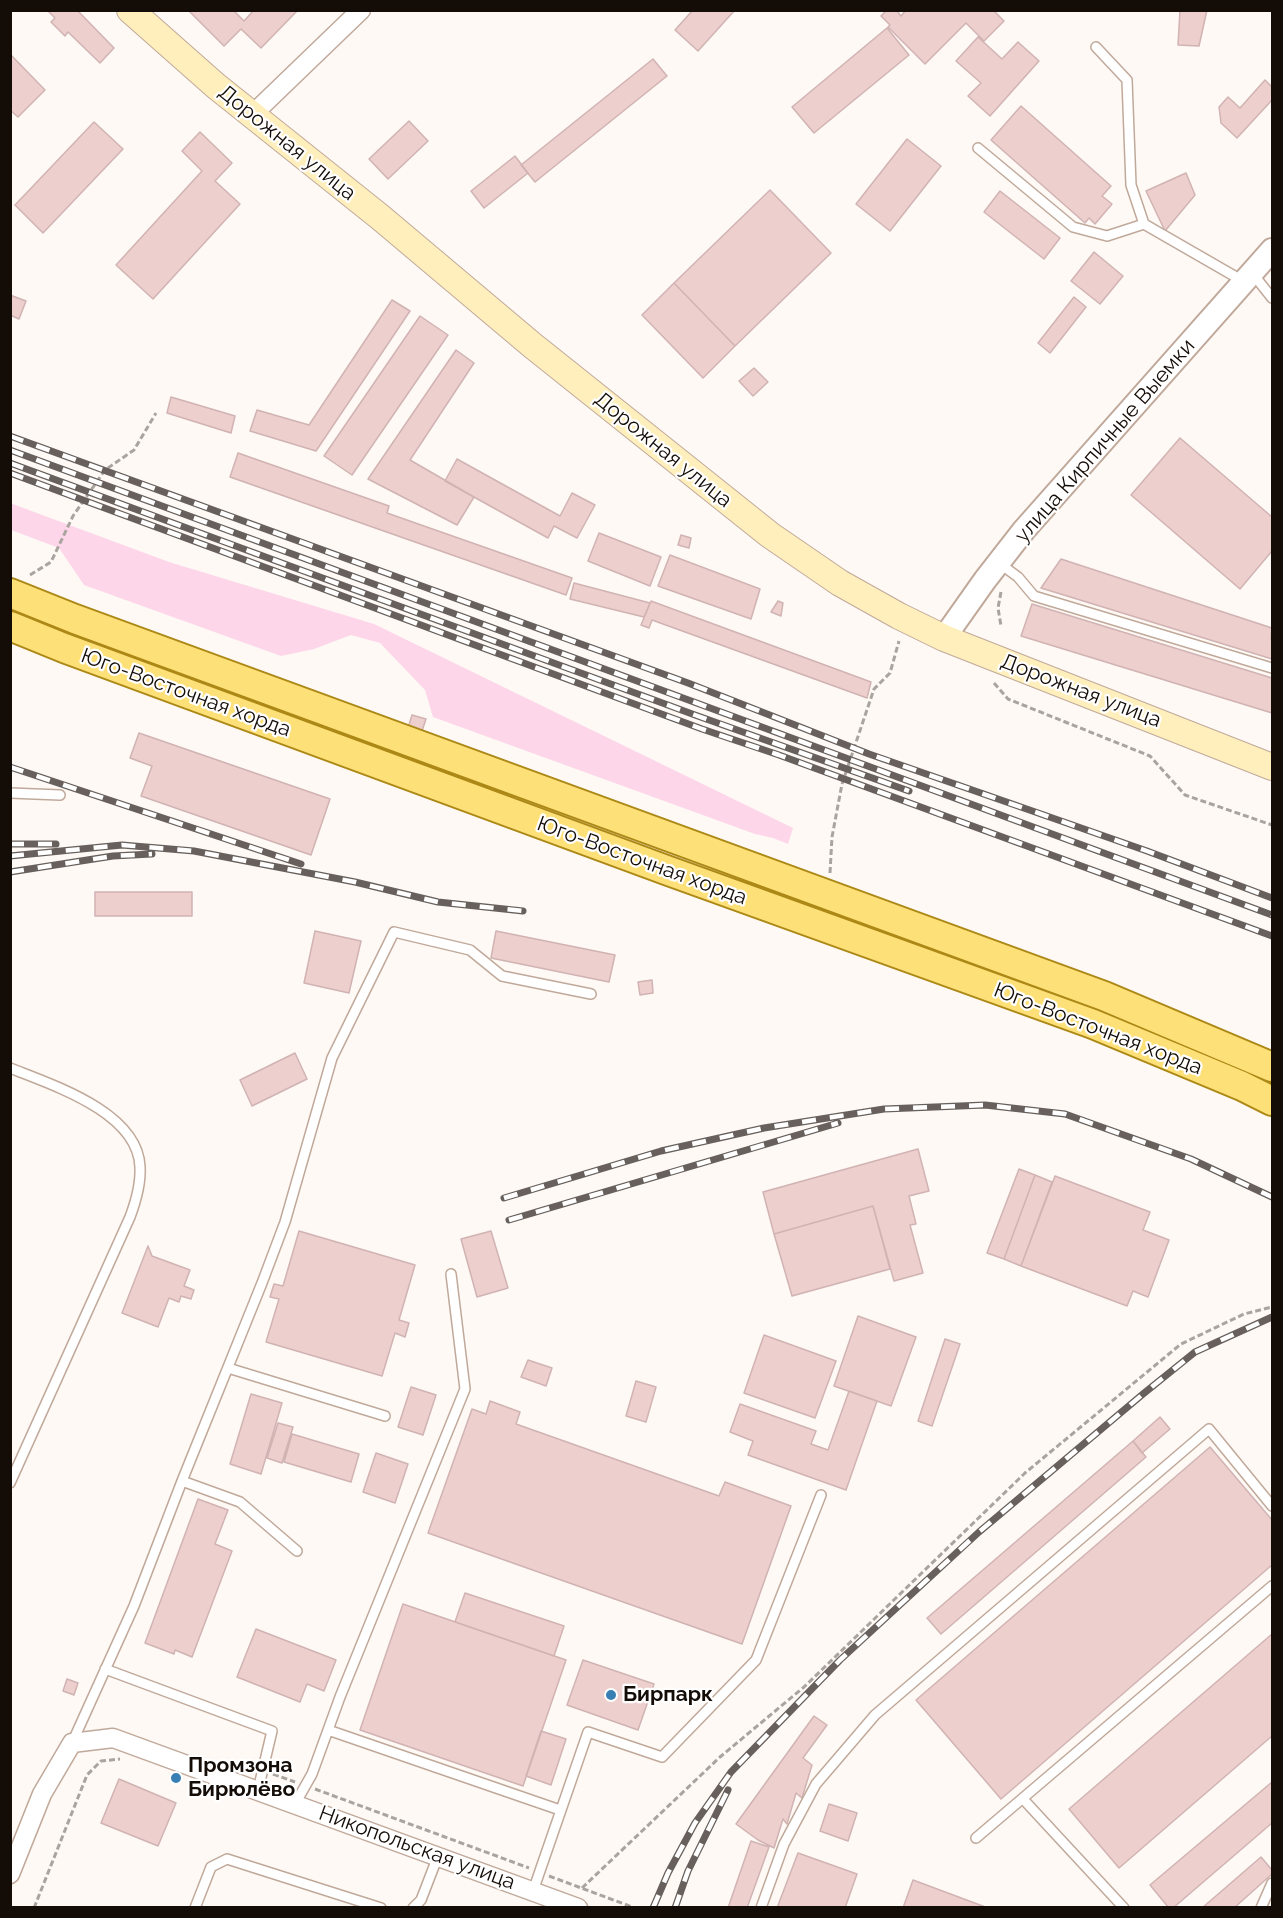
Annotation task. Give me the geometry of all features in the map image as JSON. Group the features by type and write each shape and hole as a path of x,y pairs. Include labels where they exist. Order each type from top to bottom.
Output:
{"main road":[{"name":"Дорожная улица","path":"129,10 216,86 388,224 532,345 770,535 840,583 944,638 1272,767"},
{"name":"Юго-Восточная хорда","path":"20,584 98,627 1104,996 1272,1067"},
{"name":"Юго-Восточная хорда","path":"10,626 655,866 1094,1024 1242,1086 1272,1101"}],"street":[{"path":"252,115 361,10"},
{"name":"улица Кирпичные Выемки","path":"944,638 1024,530 1272,250"},
{"name":"Никопольская улица","path":"72,1743 113,1738 578,1908"},
{"path":"10,1874 42,1794 72,1743"}],"lane":[{"path":"1096,46 1127,80 1131,185 1144,224 1249,278 1272,298"},
{"path":"978,148 1073,226 1107,236 1144,224"},
{"path":"999,562 1018,577 1034,596 1272,668"},
{"path":"10,793 60,795"},
{"path":"72,1743 135,1606 285,1222 332,1058 394,932 470,950 502,976 591,994"},
{"path":"10,1068 74,1094 100,1110 122,1127 133,1144 141,1165 139,1191 130,1217 10,1483"},
{"path":"295,1803 312,1774 465,1389 451,1274"},
{"path":"228,1368 386,1416"},
{"path":"761,1908 784,1844 816,1784 875,1714 1209,1429 1272,1506"},
{"path":"182,1481 240,1502 297,1551"},
{"path":"532,1891 588,1732 662,1757 756,1660 821,1496"},
{"path":"976,1838 1272,1586"},
{"path":"105,1669 272,1731 258,1790"},
{"path":"328,1730 560,1810"},
{"path":"1023,1798 1124,1908"},
{"path":"413,1908 420,1900 438,1856"},
{"path":"195,1908 212,1867 227,1859 381,1908"},
{"path":"1261,1908 1272,1883"}],"path":[{"path":"20,584 51,562 74,516 105,470 134,450 156,413"},
{"path":"1001,592 998,608 1001,626"},
{"path":"828,896 832,837 842,784 874,689 890,673 899,641"},
{"path":"994,683 1008,699 1150,756 1185,795 1272,825"},
{"path":"582,1888 720,1757 804,1687 1025,1473 1181,1344 1244,1314 1272,1307"},
{"path":"34,1908 87,1774 101,1761 120,1759"},
{"path":"263,1771 635,1908"}],"shaded area":[{"path":"10,503 169,562 374,624 793,828 788,844 433,717 425,690 380,643 351,635 314,649 281,656 84,585 59,548 11,530"}],"building":[{"path":"47,10 77,10 114,48 100,63 68,32 65,36 51,22 55,18"},
{"path":"188,10 233,10 244,21 254,10 298,10 261,48 241,29 224,46"},
{"path":"693,10 735,10 698,51 675,30"},
{"path":"887,10 896,10 901,16 906,10 993,10 1004,21 984,41 966,23 925,64 888,27 890,25 881,16"},
{"path":"1180,10 1207,10 1199,46 1178,45"},
{"path":"887,28 909,55 814,133 792,107"},
{"path":"978,37 1002,59 1018,42 1039,61 990,116 968,96 981,83 956,61"},
{"path":"10,54 45,90 18,117 10,110"},
{"path":"653,59 667,76 535,182 521,165"},
{"path":"1265,80 1272,87 1272,100 1237,138 1221,123 1219,107 1228,97 1240,108"},
{"path":"1021,106 1111,186 1102,196 1112,204 1095,224 1089,218 1085,223 991,140"},
{"path":"409,121 428,141 388,179 369,159"},
{"path":"94,122 123,149 43,233 15,205"},
{"path":"200,132 232,163 215,181 240,204 153,299 116,265 202,171 182,151"},
{"path":"907,139 941,166 890,231 856,204"},
{"path":"515,156 528,173 484,208 471,191"},
{"path":"1186,173 1195,195 1165,231 1146,191"},
{"path":"770,190 831,253 735,346 674,283"},
{"path":"1000,191 1060,238 1044,259 984,212"},
{"path":"1094,252 1123,276 1100,304 1071,281"},
{"path":"674,283 735,346 703,378 642,315"},
{"path":"10,295 26,301 19,319 10,315"},
{"path":"1074,297 1086,307 1050,353 1038,343"},
{"path":"392,300 410,311 316,451 250,431 257,410 309,425"},
{"path":"420,316 448,335 352,475 324,456"},
{"path":"456,350 474,363 410,460 474,497 457,525 368,479"},
{"path":"754,368 768,382 753,396 739,381"},
{"path":"171,397 235,416 231,433 167,413"},
{"path":"1180,438 1272,517 1272,551 1240,589 1131,495"},
{"path":"238,453 389,506 387,513 572,578 566,595 230,477"},
{"path":"457,459 560,516 572,493 595,505 577,538 554,526 548,538 445,481"},
{"path":"599,533 661,557 650,586 588,561"},
{"path":"681,535 691,538 689,548 678,545"},
{"path":"670,555 760,589 751,619 658,586"},
{"path":"1061,559 1272,628 1272,659 1041,588"},
{"path":"574,583 650,603 644,617 570,599"},
{"path":"651,601 871,682 867,698 652,620 649,628 641,625"},
{"path":"778,601 783,603 781,616 771,612"},
{"path":"1032,604 1272,678 1272,713 1021,636"},
{"path":"412,715 426,719 422,731 408,728"},
{"path":"139,733 330,799 311,855 141,796 152,766 130,758"},
{"path":"95,892 192,892 192,916 95,916"},
{"path":"315,931 361,941 349,993 304,983"},
{"path":"496,931 615,955 609,982 491,958"},
{"path":"652,980 653,993 640,995 638,982"},
{"path":"295,1053 307,1079 252,1106 240,1080"},
{"path":"918,1149 929,1191 909,1196 916,1224 910,1225 923,1273 894,1281 873,1206 774,1234 763,1192"},
{"path":"1019,1169 1035,1175 1004,1259 987,1253"},
{"path":"1035,1175 1052,1182 1021,1266 1004,1259"},
{"path":"1055,1176 1150,1212 1143,1230 1169,1240 1148,1297 1133,1291 1127,1306 1021,1266"},
{"path":"873,1206 890,1269 792,1296 774,1234"},
{"path":"299,1231 415,1265 399,1320 409,1323 405,1337 395,1333 382,1376 266,1342 279,1299 270,1297 274,1284 283,1286"},
{"path":"491,1231 508,1288 477,1297 461,1239"},
{"path":"148,1246 152,1256 190,1270 184,1286 194,1290 191,1299 181,1296 179,1302 169,1298 158,1327 122,1313"},
{"path":"858,1316 916,1337 891,1406 834,1386"},
{"path":"764,1335 836,1361 815,1418 744,1393"},
{"path":"945,1339 960,1344 932,1426 918,1421"},
{"path":"528,1360 552,1368 546,1386 521,1377"},
{"path":"636,1381 656,1387 646,1422 626,1416"},
{"path":"411,1387 436,1395 423,1435 398,1427"},
{"path":"849,1391 877,1401 846,1490 748,1455 753,1441 730,1432 740,1404 816,1431 811,1444 828,1450"},
{"path":"251,1394 282,1403 261,1474 230,1464"},
{"path":"490,1401 520,1412 516,1424 719,1496 725,1482 791,1506 742,1644 428,1533 472,1409 486,1414"},
{"path":"1160,1417 1170,1429 1142,1453 1133,1441"},
{"path":"278,1423 293,1427 282,1463 267,1458"},
{"path":"292,1434 359,1454 351,1482 284,1462"},
{"path":"1133,1441 1146,1457 941,1634 927,1618"},
{"path":"1210,1447 1272,1520 1272,1565 1001,1799 916,1700"},
{"path":"376,1453 408,1464 395,1503 363,1492"},
{"path":"198,1499 228,1510 215,1544 232,1551 192,1657 175,1650 174,1654 145,1643"},
{"path":"465,1593 564,1626 554,1656 455,1622"},
{"path":"403,1604 566,1660 523,1786 360,1730"},
{"path":"256,1629 336,1660 324,1691 307,1684 300,1702 237,1677"},
{"path":"1272,1634 1272,1736 1119,1868 1069,1809"},
{"name":"Бирпарк","path":"583,1660 654,1684 638,1730 567,1705"},
{"path":"67,1679 78,1683 74,1695 63,1691"},
{"path":"814,1716 827,1725 803,1758 812,1765 802,1798 796,1793 787,1824 783,1819 774,1848 736,1824"},
{"path":"541,1731 566,1739 551,1785 526,1776"},
{"path":"119,1779 176,1803 158,1846 101,1823"},
{"path":"1272,1782 1272,1823 1173,1908 1169,1908 1150,1885"},
{"path":"829,1804 857,1813 848,1841 820,1831"},
{"path":"751,1841 769,1847 747,1908 728,1908"},
{"path":"798,1853 857,1874 845,1908 777,1908"},
{"path":"1261,1857 1272,1870 1272,1874 1234,1908 1202,1908"},
{"path":"913,1880 988,1908 903,1908"}],"railway":[{"path":"10,436 688,683 869,754 1147,851 1272,898"},
{"path":"10,450 1272,915"},
{"path":"10,463 695,715 909,791"},
{"path":"10,473 702,729 779,755 1272,936"},
{"path":"10,767 301,864"},
{"path":"10,844 56,844"},
{"path":"10,856 122,845 194,851 355,882 438,902 523,911"},
{"path":"10,872 113,856 152,854"},
{"path":"504,1198 661,1151 764,1128 884,1109 985,1105 1065,1114 1191,1159 1272,1197"},
{"path":"509,1220 838,1123"},
{"path":"653,1908 668,1873 695,1823 731,1772 840,1660 979,1532 1195,1352 1272,1317"},
{"path":"675,1908 688,1871 728,1790"}],"place":[{"name":"Бирпарк","path":"611,1695"},
{"name":"Промзона Бирюлёво","path":"176,1778"}]}
